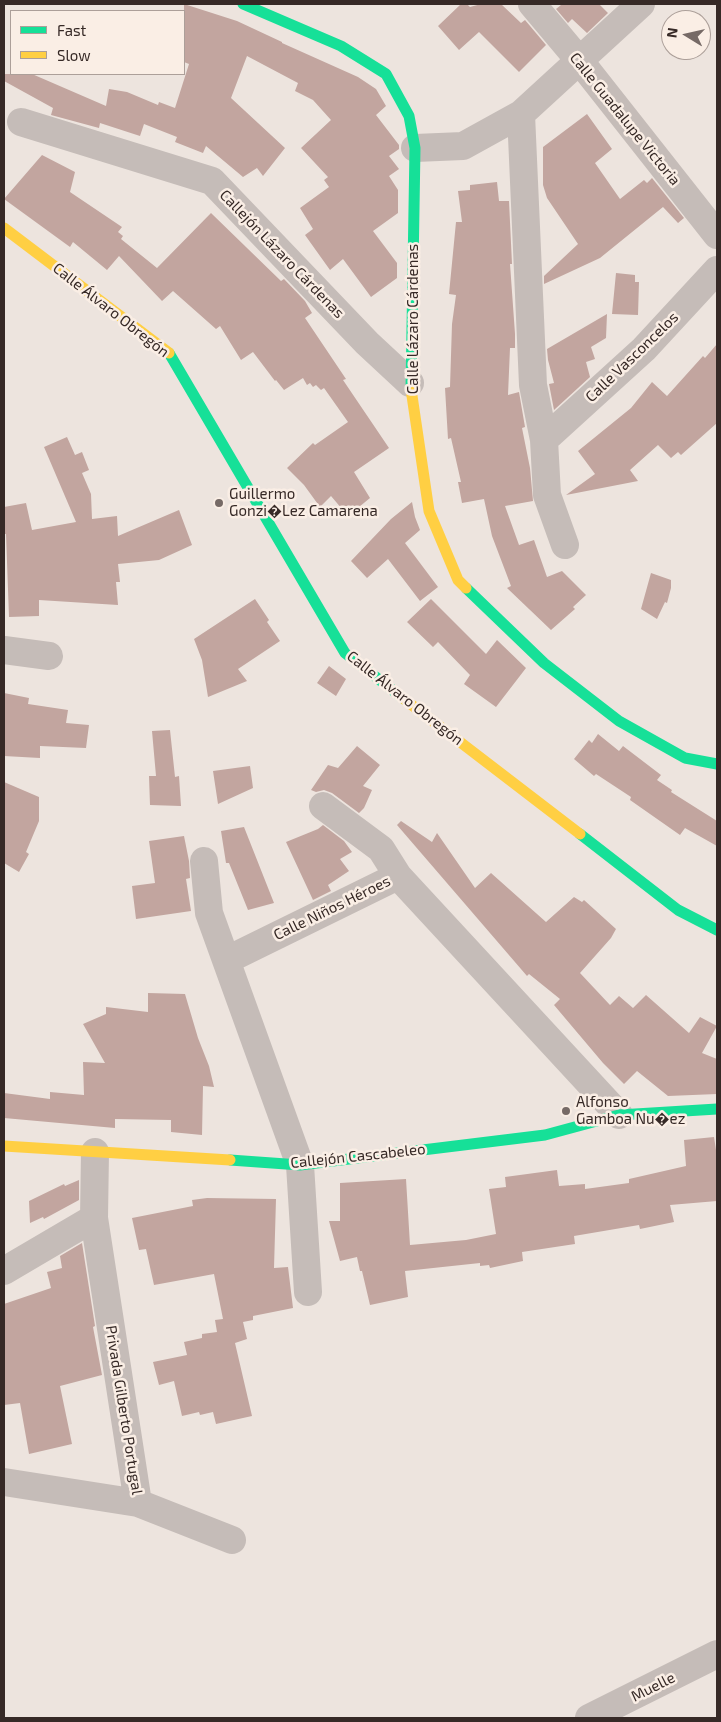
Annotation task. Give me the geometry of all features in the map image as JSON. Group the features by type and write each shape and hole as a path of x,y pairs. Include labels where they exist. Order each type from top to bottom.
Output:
{"street":[{"name":"Calle Lázaro Cárdenas","path":"242,4 341,46 386,74 409,116 415,148 410,383 429,510 458,580 544,663 619,721 685,758 717,764"},
{"name":"Calle Guadalupe Victoria","path":"532,4 579,60 717,235"},
{"path":"415,148 463,146 521,114 641,4"},
{"path":"521,114 533,385 544,440 547,495 565,545"},
{"name":"Callejón Lázaro Cárdenas","path":"21,122 212,181 367,343 410,383"},
{"name":"Calle Álvaro Obregón","path":"5,233 169,353 345,653 678,910 717,930"},
{"name":"Calle Vasconcelos","path":"544,440 644,349 717,270"},
{"path":"4,650 49,656"},
{"name":"Calle Niños Héroes","path":"227,960 398,876 382,849 323,806"},
{"path":"204,861 209,913 300,1165 308,1292"},
{"path":"398,876 619,1115"},
{"name":"Callejón Cascabeleo","path":"4,1146 300,1165 545,1135 619,1115 717,1109"},
{"name":"Privada Gilberto Portugal","path":"95,1152 94,1218 138,1503 232,1540"},
{"path":"4,1271 94,1218"},
{"path":"4,1482 138,1503"},
{"name":"Muelle","path":"589,1718 717,1654"}],"building":[{"path":"184,4 237,21 358,77 376,89 386,106 376,115 399,145 399,149 389,156 399,169 389,176 398,190 398,213 373,231 397,263 397,278 371,297 343,259 330,270 305,235 313,229 300,208 329,187 324,180 328,177 301,148 331,120 313,100 295,91 298,83 247,56 231,98 285,148 263,176 257,168 243,177 206,146 203,153 175,142 177,137 144,124 140,136 100,123 99,128 51,115 53,108 4,81 4,74 34,75 106,106 109,89 127,92 158,105 159,102 175,108 189,64 185,62"},
{"path":"461,4 467,4 470,7 481,4 501,4 521,23 525,20 546,45 519,72 479,32 459,50 438,26"},
{"path":"559,4 599,4 608,13 587,33 572,19 568,23 556,9 561,5"},
{"path":"587,114 612,149 595,163 620,199 644,180 647,183 652,178 684,218 678,223 663,207 600,258 544,284 544,276 578,244 547,198 543,185 543,147"},
{"path":"42,155 75,172 70,192 122,227 118,232 123,236 121,239 157,268 211,213 281,281 284,279 305,301 312,313 305,318 346,379 343,380 389,448 354,472 370,498 348,516 331,496 320,507 304,485 287,468 313,443 315,445 348,422 324,388 321,390 316,385 313,387 310,383 307,385 303,378 284,390 253,352 241,360 220,326 216,329 173,291 162,301 119,256 107,270 73,242 70,247 4,199"},
{"path":"497,182 499,201 509,201 512,264 510,264 515,348 510,348 508,395 519,392 525,427 522,428 530,468 533,501 505,506 519,545 534,540 547,577 562,571 586,595 573,607 575,609 551,630 507,588 511,586 492,536 484,499 462,503 458,482 461,482 451,438 448,439 445,388 450,387 452,324 456,295 449,294 456,222 462,222 458,191 470,190 470,185"},
{"path":"616,273 635,275 635,282 639,282 638,315 612,314"},
{"path":"607,314 606,338 591,347 595,359 586,362 590,377 554,410 549,384 554,383 547,349"},
{"path":"717,344 717,423 681,455 678,452 671,458 658,445 630,470 638,481 566,495 595,474 578,451 631,408 652,382 667,396 703,356 705,358"},
{"path":"67,437 75,455 82,452 89,470 82,473 91,494 92,519 117,516 118,536 179,510 192,545 159,560 118,564 120,582 116,582 118,605 39,600 39,616 9,617 4,507 26,503 32,530 76,522 44,447"},
{"path":"412,502 420,530 405,543 438,587 420,601 388,559 367,578 351,561 391,519"},
{"path":"651,573 671,580 667,603 665,602 657,619 641,609"},
{"path":"255,599 280,641 238,669 247,681 208,697 202,660 194,639"},
{"path":"431,599 486,654 497,640 526,668 496,707 464,684 470,675 438,642 433,647 407,622"},
{"path":"329,666 346,679 336,696 317,683"},
{"path":"4,693 29,698 28,704 68,710 66,723 89,725 86,748 40,746 40,758 4,756"},
{"path":"170,730 175,777 179,776 181,806 150,805 149,776 156,776 152,731"},
{"path":"598,734 619,751 623,746 661,775 657,780 672,790 671,792 717,821 717,846 685,828 680,835 630,800 631,797 596,774 594,776 574,759 589,740 592,743"},
{"path":"357,746 380,765 363,786 372,790 364,808 359,813 332,793 324,790 316,792 311,790 328,765 338,768"},
{"path":"250,766 253,788 218,804 213,771"},
{"path":"4,782 39,797 39,821 26,852 29,854 19,872 4,863"},
{"path":"401,821 432,842 437,833 475,888 491,873 546,922 574,897 582,902 584,900 616,929 611,938 580,973 610,1005 619,996 633,1008 646,995 689,1033 700,1017 717,1026 702,1053 717,1059 717,1094 668,1096 637,1071 624,1084 603,1063 554,1005 560,999 529,974 527,976 397,825"},
{"path":"323,825 344,841 352,852 340,859 349,871 328,885 331,891 313,900 286,842 318,829"},
{"path":"244,827 274,903 248,910 229,863 226,863 221,831"},
{"path":"184,836 189,861 190,878 186,879 191,911 136,919 132,886 155,883 149,841"},
{"path":"148,993 185,994 214,1087 203,1086 202,1135 171,1132 171,1120 115,1119 115,1128 4,1118 4,1093 50,1099 50,1092 84,1095 83,1062 105,1063 83,1024 106,1014 106,1007 148,1012"},
{"path":"714,1137 717,1150 717,1201 670,1205 674,1222 640,1229 639,1225 574,1236 575,1244 522,1252 523,1261 490,1268 489,1265 480,1266 480,1263 405,1271 408,1297 370,1305 357,1257 340,1261 329,1221 340,1221 340,1183 406,1179 410,1245 466,1240 496,1234 489,1189 506,1187 505,1177 557,1170 559,1186 585,1184 585,1189 629,1183 629,1179 686,1166 684,1140"},
{"path":"79,1180 79,1200 44,1219 43,1217 30,1223 29,1201 64,1184 65,1186"},
{"path":"207,1198 276,1199 274,1268 288,1267 293,1308 253,1316 253,1320 243,1322 247,1339 235,1343 252,1416 216,1424 213,1412 200,1415 199,1412 182,1416 174,1381 159,1385 153,1362 187,1355 184,1342 202,1338 202,1334 217,1332 215,1320 223,1319 214,1274 154,1285 146,1249 139,1250 132,1218 193,1206 192,1200"},
{"path":"82,1243 95,1326 93,1327 102,1375 60,1386 72,1444 29,1454 20,1403 4,1405 4,1304 51,1288 47,1272 62,1268 60,1256"}],"traffic: fast":[{"path":"243,4 341,46 386,74 409,116 415,148 411,389"},
{"path":"169,353 345,653 404,699"},
{"path":"466,588 544,663 619,721 685,758 717,764"},
{"path":"580,834 678,910 717,930"},
{"path":"230,1160 300,1165 545,1135 619,1115 717,1109"}],"traffic: slow":[{"path":"4,228 169,353"},
{"path":"411,389 429,511 458,580 466,588"},
{"path":"404,699 580,834"},
{"path":"4,1146 230,1160"}],"place":[{"name":"Guillermo Gonzi�Lez Camarena","path":"219,503"},
{"name":"Alfonso Gamboa Nu�ez","path":"566,1111"}]}
